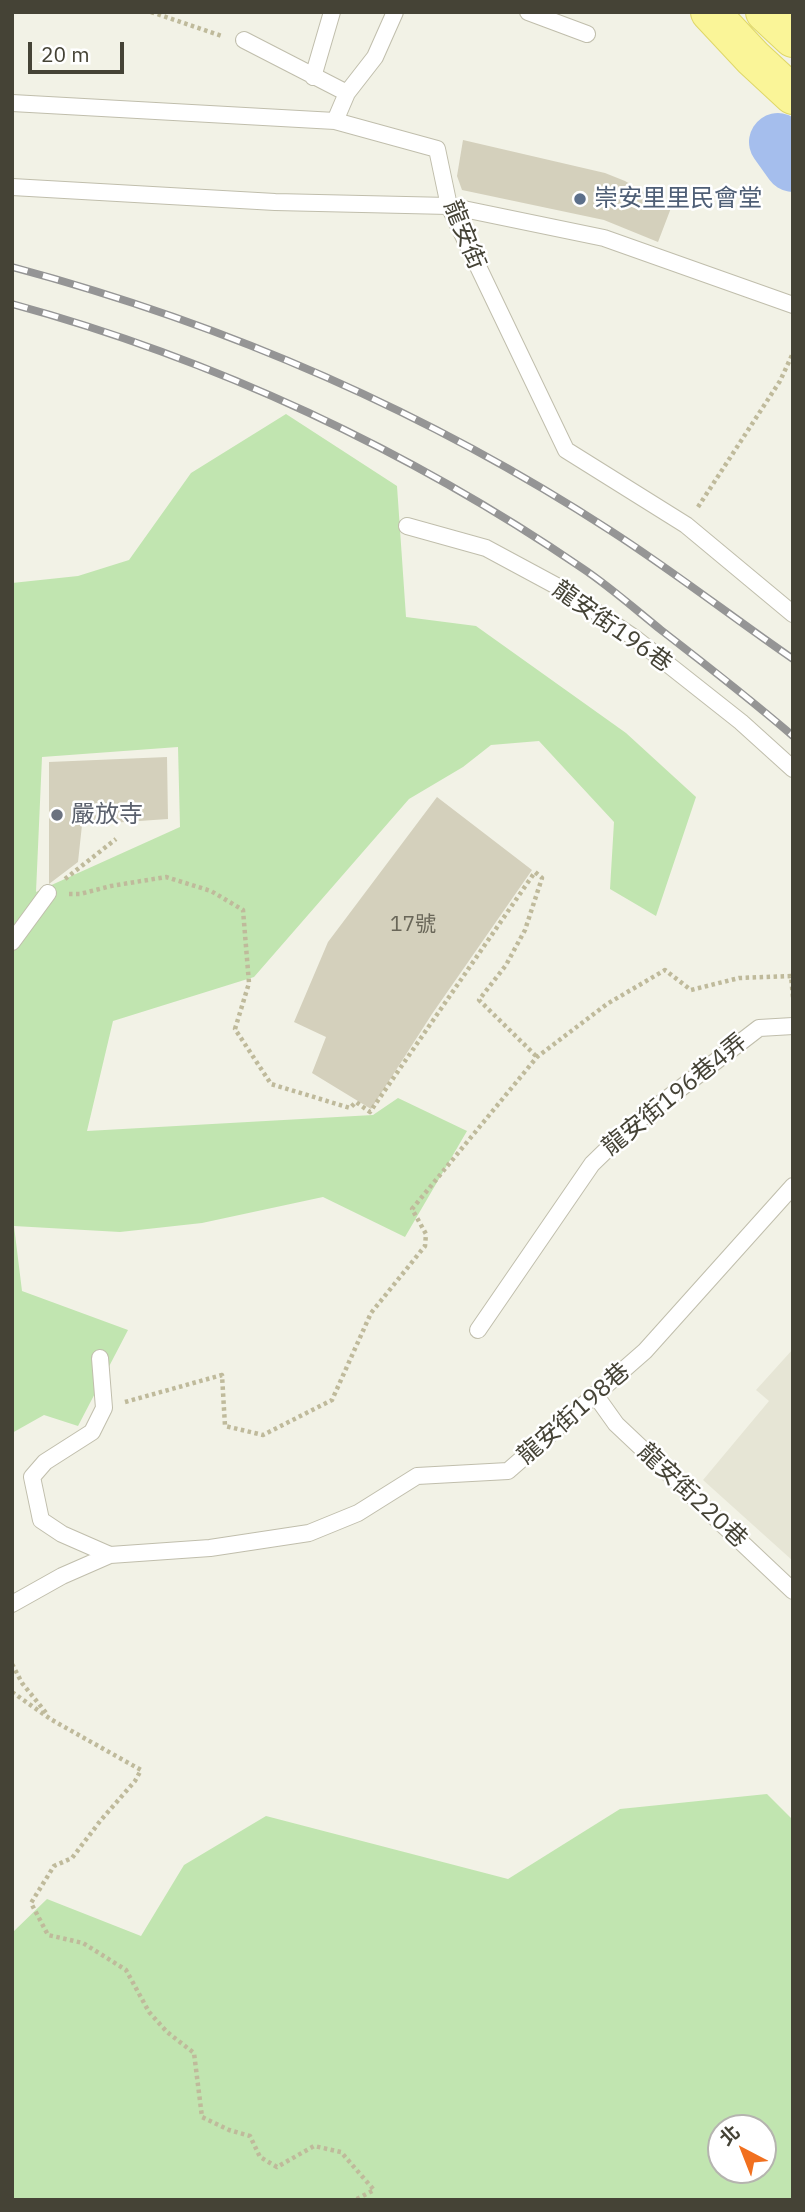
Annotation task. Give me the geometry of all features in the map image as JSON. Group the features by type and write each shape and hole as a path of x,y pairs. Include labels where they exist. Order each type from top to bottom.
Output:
{"main road":[{"path":"710,12 753,58 793,95"},
{"path":"765,12 793,38"}],"lane":[{"path":"313,77 332,12"},
{"path":"335,121 347,93 375,57 395,12"},
{"path":"528,12 587,34"},
{"path":"244,40 347,93"},
{"name":"龍安街","path":"12,103 335,121 437,149 449,206 566,450 686,525 793,614"},
{"path":"12,187 275,202 449,206 604,238 793,304"},
{"name":"龍安街196巷","path":"407,526 486,548 564,590 647,647 741,722 793,769"},
{"path":"12,942 48,893"},
{"name":"龍安街196巷4弄","path":"478,1330 593,1164 629,1128 759,1028 793,1026"},
{"name":"龍安街198巷","path":"12,1604 62,1576 110,1555 209,1548 309,1533 358,1513 417,1476 508,1471 645,1351 793,1186"},
{"path":"100,1357 104,1408 92,1432 45,1462 32,1477 41,1520 62,1534 110,1555"},
{"name":"龍安街220巷","path":"596,1396 616,1424 793,1591"}],"path":[{"path":"151,12 215,35 244,40"},
{"path":"686,525 780,381 793,353"},
{"path":"48,893 116,839"},
{"path":"48,893 80,894 166,877 211,891 243,910 249,983 235,1029 271,1084 350,1108 356,1102 370,1112 535,872 542,878 525,930 506,965 480,1000 537,1057"},
{"path":"104,1408 222,1376 225,1426 263,1435 332,1400 371,1313 425,1245 425,1234 412,1209 537,1057 607,1004 665,970 691,990 739,978 790,976 793,998"},
{"path":"12,1664 22,1683 52,1720"},
{"path":"12,1692 52,1720 141,1770 72,1858 54,1866 31,1903 48,1935 83,1943 125,1970 149,2012 167,2032 194,2053 202,2117 229,2130 250,2136 260,2157 277,2167 314,2146 341,2152 374,2190 355,2200"}],"shaded area":[{"path":"793,1349 793,1561 703,1480 769,1401 756,1390"}],"green space":[{"path":"286,414 397,486 406,617 476,626 626,733 696,797 656,916 610,889 614,822 539,741 491,745 463,767 409,799 254,977 113,1021 87,1131 373,1115 398,1098 467,1131 405,1237 323,1197 202,1223 120,1232 14,1226 22,1291 128,1330 78,1426 44,1415 12,1433 12,583 78,576 129,560 191,473","holes":["178,747 180,827 36,892 42,757"]},
{"path":"767,1794 793,1820 793,2200 12,2200 12,1933 47,1899 141,1936 184,1865 266,1816 508,1879 620,1809"}],"building":[{"name":"崇安里里民會堂","path":"463,140 605,173 625,181 671,208 658,242 604,220 462,190 457,176"},
{"path":"167,757 168,819 82,825 78,862 49,884 49,762"},
{"path":"437,797 532,870 432,1014 371,1109 312,1073 326,1037 294,1022 328,942"}],"waterway":[{"path":"778,142 793,163"}],"railway":[{"path":"12,267 169,315 322,375 396,410 469,447 611,531 793,659"},
{"path":"12,304 87,326 236,381 308,412 448,485 516,525 592,575 793,736"}],"place":[{"name":"崇安里里民會堂","path":"580,199"},
{"name":"嚴放寺","path":"57,815"}]}
